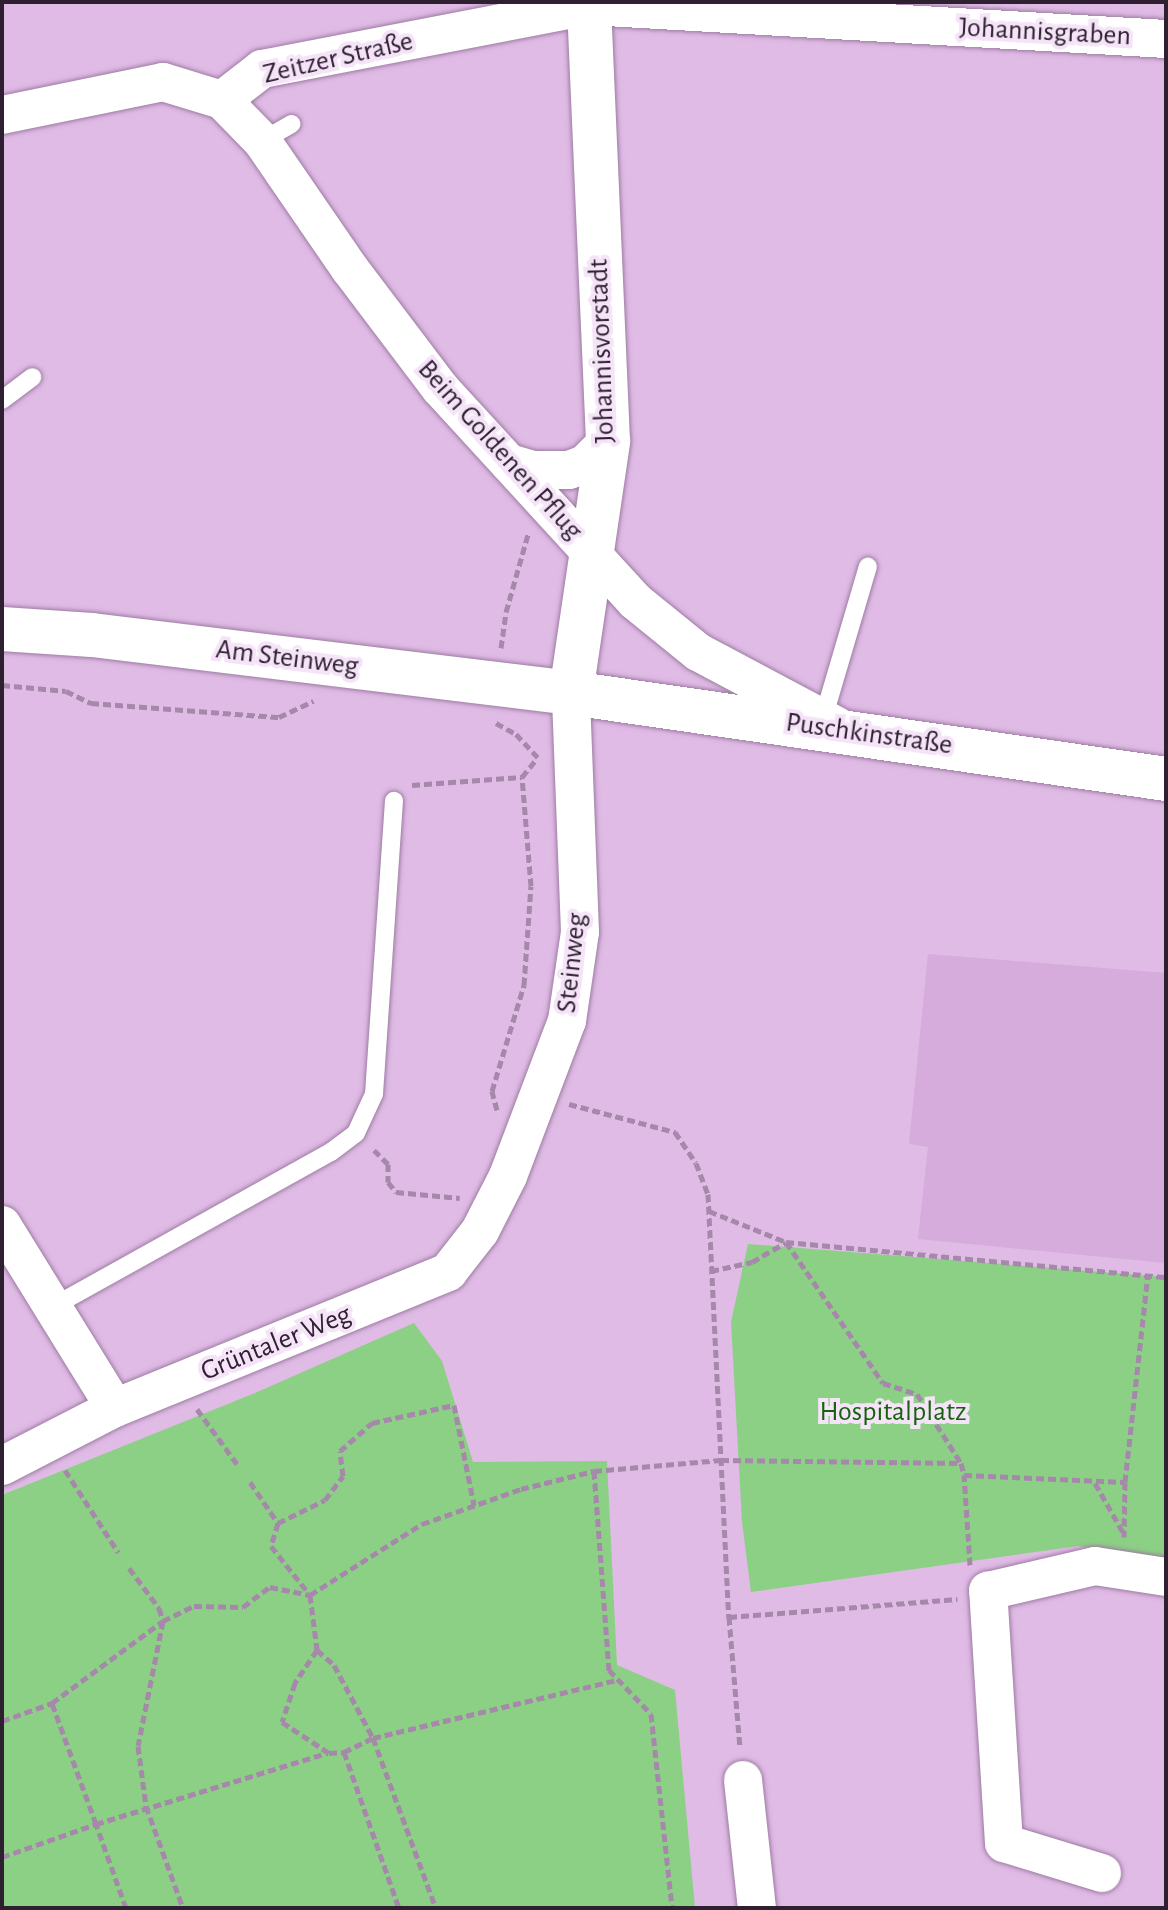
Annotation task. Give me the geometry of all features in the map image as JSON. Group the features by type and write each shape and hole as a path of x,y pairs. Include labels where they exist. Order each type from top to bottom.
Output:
{"main road":[{"name":"Johannisvorstadt","path":"571,693 608,441 589,4"},
{"name":"Am Steinweg","path":"2,629 92,635 492,702 571,693"},
{"name":"Puschkinstraße","path":"571,693 833,724 1166,779"}],"street":[{"name":"Johannisgraben","path":"589,4 1166,39"},
{"name":"Zeitzer Straße","path":"222,100 262,69 589,4"},
{"path":"2,115 163,82 222,100"},
{"name":"Beim Goldenen Pflug","path":"222,100 277,132 350,269 440,388 635,601 698,652 833,724"},
{"path":"509,463 533,470 569,470 585,464 608,441"},
{"name":"Steinweg","path":"500,1191 541,1096 567,1021 580,932 554,760 571,693"},
{"name":"Grüntaler Weg","path":"2,1466 115,1408 448,1272 480,1231 500,1191"},
{"path":"2,1225 115,1408"},
{"path":"1102,1873 1004,1843 988,1591 1095,1566 1126,1552 1166,1577"},
{"path":"743,1780 757,1908"}],"lane":[{"path":"2,400 32,377"},
{"path":"833,724 868,566"},
{"path":"54,1306 331,1152 356,1133 374,1094 394,801"}],"path":[{"path":"394,801 413,784 522,777 554,760 516,734 492,702 506,612 525,537 554,510"},
{"path":"2,685 66,691 91,703 279,717 327,695"},
{"path":"499,1117 492,1091 524,985 531,886 522,777"},
{"path":"541,1096 675,1132 696,1163 708,1194 729,1617 743,1780"},
{"path":"356,1133 388,1164 388,1182 396,1192 471,1199 500,1191"},
{"path":"709,1211 786,1242 1166,1277"},
{"path":"711,1271 752,1262 786,1242"},
{"path":"786,1242 883,1383 917,1394 961,1463 971,1567"},
{"path":"1126,1552 1125,1482 1148,1275"},
{"path":"178,1382 237,1464"},
{"path":"329,1753 282,1722 295,1683 317,1650 310,1595 271,1546 278,1523 325,1500 343,1476 340,1451 372,1423 454,1405 474,1505"},
{"path":"47,1443 118,1552"},
{"path":"2,1721 52,1703 163,1621 194,1606 243,1607 270,1587 310,1595 422,1524 521,1489 594,1471 721,1460 961,1463"},
{"path":"594,1471 609,1670 651,1714 672,1908"},
{"path":"964,1475 1125,1482"},
{"path":"250,1482 278,1523"},
{"path":"1095,1483 1126,1552"},
{"path":"129,1568 159,1608 163,1621 138,1746 146,1806 183,1908"},
{"path":"729,1617 973,1598"},
{"path":"317,1650 334,1665 373,1738 436,1908"},
{"path":"2,1857 146,1806 329,1753 344,1752 373,1738 618,1680"},
{"path":"52,1703 126,1908"},
{"path":"344,1752 399,1908"}],"shaded area":[{"path":"928,954 1166,973 1166,1263 918,1239 928,1147 909,1144"}],"green space":[{"name":"Hospitalplatz","path":"748,1244 1166,1277 1166,1559 1078,1546 751,1592 742,1522 731,1322"},
{"path":"414,1323 442,1361 473,1462 607,1461 617,1665 675,1690 695,1908 2,1908 2,1495 255,1393"}]}
